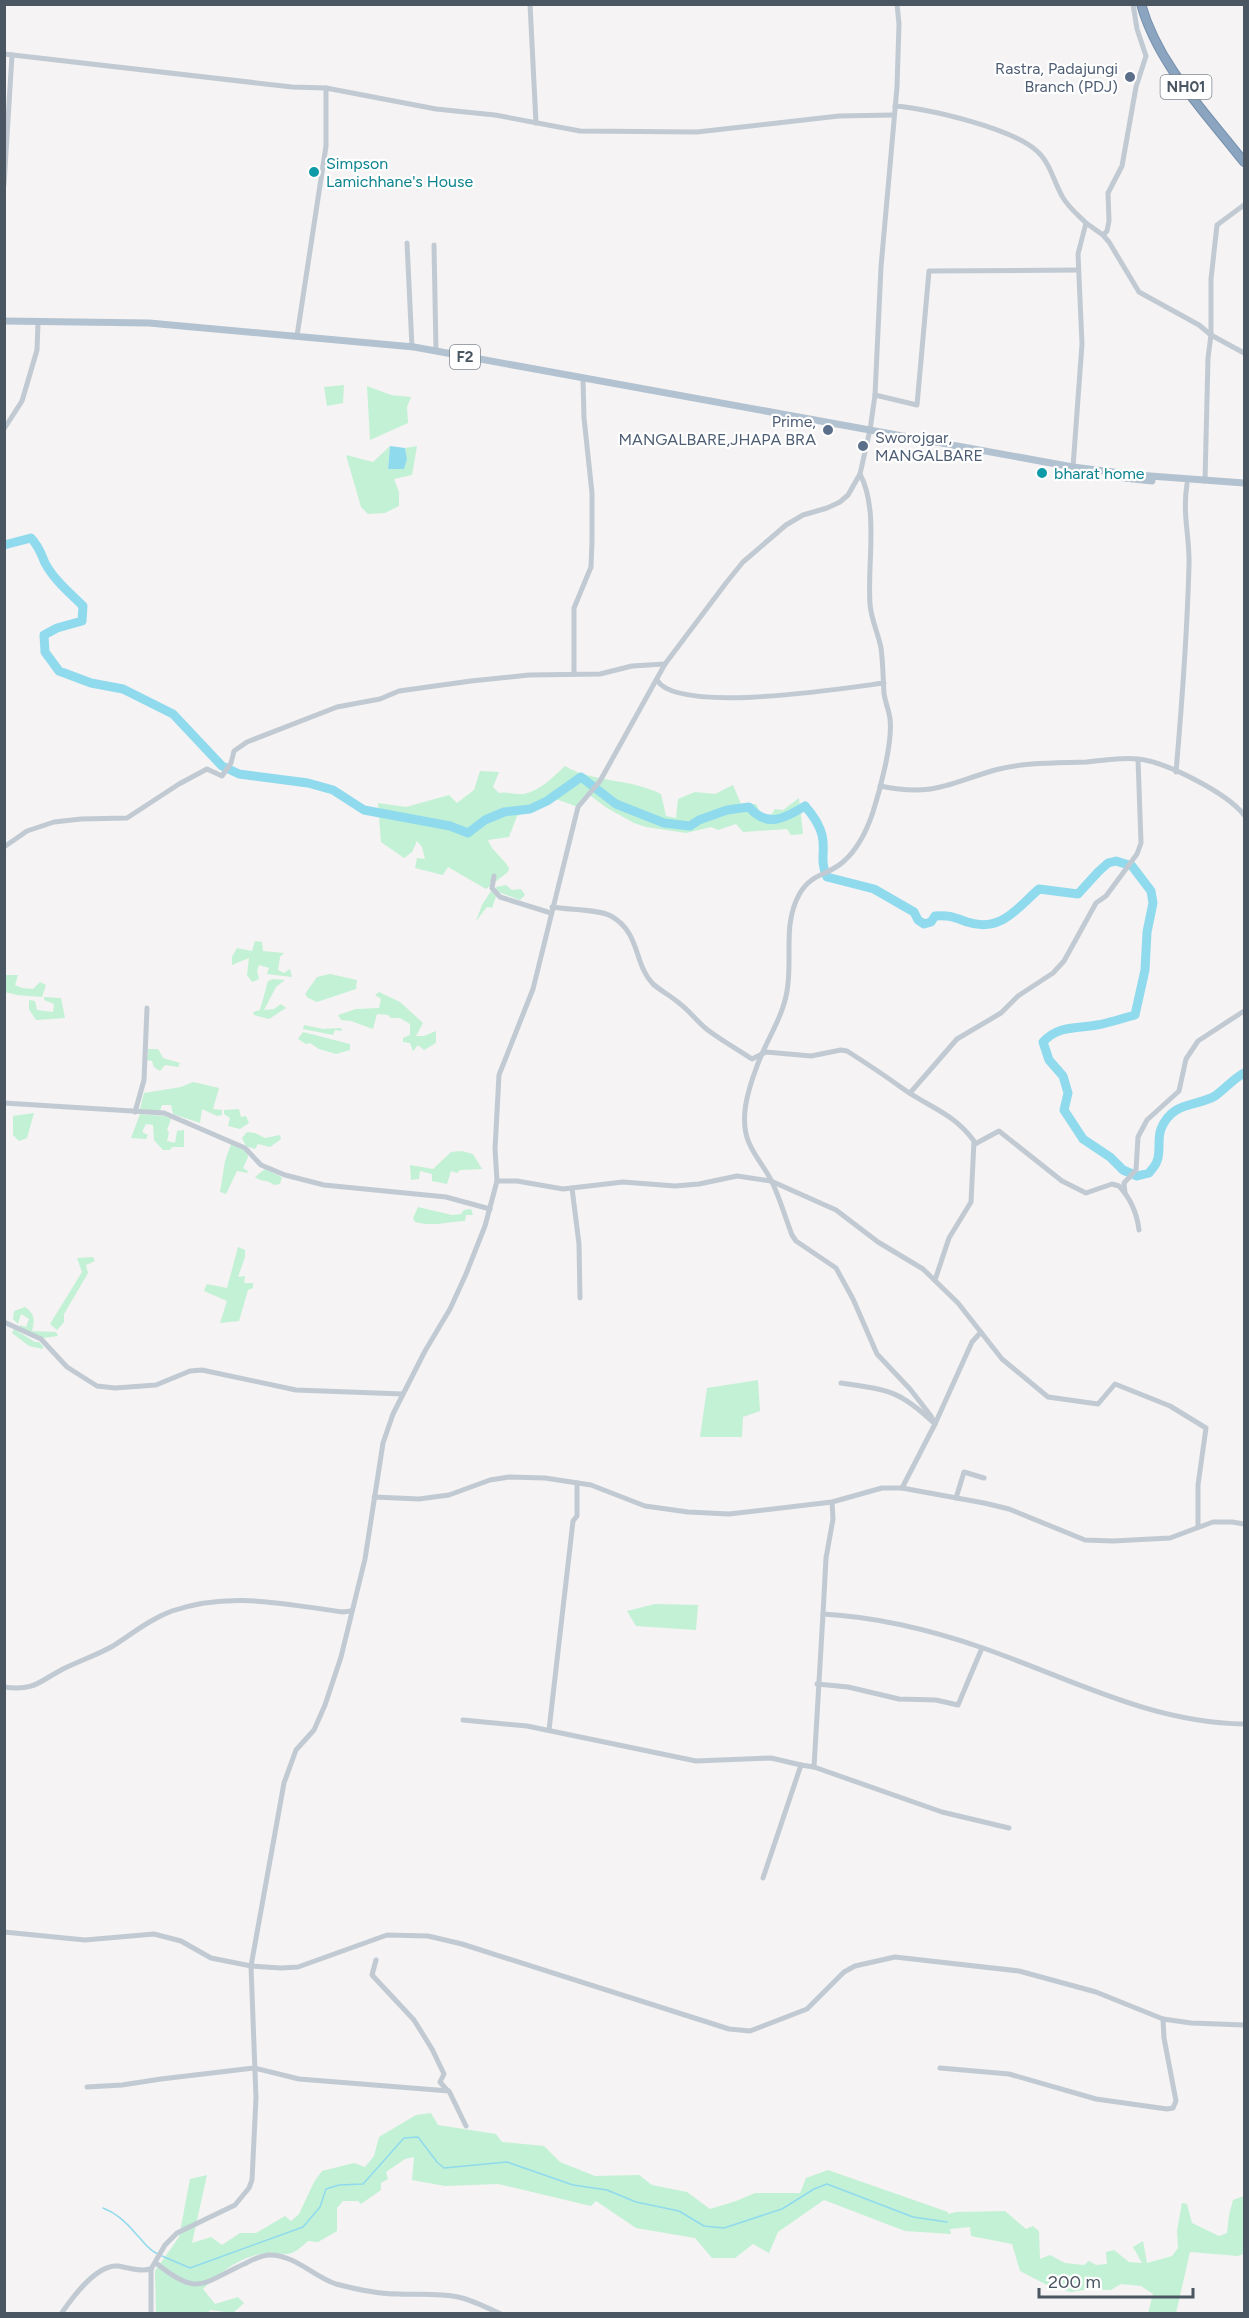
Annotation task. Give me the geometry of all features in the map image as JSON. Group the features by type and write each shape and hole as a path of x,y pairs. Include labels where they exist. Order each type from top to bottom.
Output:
{"highway":[{"name":"NH01","path":"1141,4 1158,50 1245,162"}],"main road":[{"name":"F2","path":"4,321 149,323 412,347 1072,471 1187,484 1245,486"},
{"name":"F2","path":"870,432 1073,467 1245,486"}],"street":[{"path":"530,4 536,123"},
{"path":"151,2313 151,2269 165,2245 177,2233 235,2205 249,2188 254,2169 256,2098 251,1966 284,1783 296,1750 314,1730 341,1657 365,1559 383,1443 393,1414 450,1309 466,1274 490,1209 497,1182 495,1149 499,1075 533,990 578,807 600,781 665,664 743,562 786,525 840,502 854,488 860,474 870,432 875,394 880,267 895,106 897,4"},
{"path":"1103,235 1107,231 1109,221 1108,193 1122,166 1136,87 1146,56 1137,29 1133,4"},
{"path":"4,54 292,87 326,88 436,109 495,115 580,131 697,132 839,116 894,115"},
{"path":"4,185 12,55"},
{"path":"297,336 326,146 326,88"},
{"path":"895,106 910,107 976,123 1024,142 1038,152 1051,172 1063,199 1086,223 1103,235 1139,292 1245,353"},
{"path":"1205,481 1211,279 1217,225 1219,221 1245,205"},
{"path":"1073,467 1082,344 1077,270 1078,254 1086,223"},
{"path":"407,243 412,347"},
{"path":"434,246 436,351"},
{"path":"875,394 917,405 929,271 1077,270"},
{"path":"4,429 22,401 37,350 38,323"},
{"path":"574,674 574,608 591,567 592,541 592,493 584,418 583,379"},
{"path":"860,474 868,497 870,606 879,637 890,719 887,754 873,813 864,834 843,862 815,876 805,885 792,910 788,928 790,971 785,1002 760,1056 751,1082 744,1125 750,1145 771,1181 792,1235 836,1268 853,1299 877,1354 910,1389 935,1424"},
{"path":"1176,772 1188,618 1189,558 1184,510 1187,484"},
{"path":"4,847 27,831 54,822 127,818 179,784 207,769 222,776 231,763 234,751 247,742 337,707 380,699 399,691 471,681 600,674 632,666 665,664"},
{"path":"657,680 668,690 699,696 734,698 884,684"},
{"path":"880,786 901,790 928,791 996,770 1034,763 1138,759 1176,772 1215,791 1236,805 1245,815"},
{"path":"910,1093 957,1039 1001,1013 1018,996 1053,973 1064,961 1096,903 1106,896 1141,843 1138,759"},
{"path":"494,876 492,888 500,897 551,910 595,910 618,920 633,939 646,974 652,983 679,1003 710,1032 752,1059 766,1053 811,1056 841,1050 847,1051 955,1121 975,1144 971,1174 971,1202 949,1238 935,1280"},
{"path":"135,1112 144,1080 147,1008"},
{"path":"1139,1230 1124,1183 1136,1170 1138,1137 1147,1120 1179,1091 1186,1059 1198,1041 1245,1011"},
{"path":"4,1103 164,1113 245,1148 261,1166 285,1175 324,1185 446,1197 490,1209"},
{"path":"975,1144 999,1131 1068,1185 1086,1193 1112,1184 1119,1186 1125,1192"},
{"path":"497,1182 516,1181 563,1189 622,1182 675,1186 699,1184 737,1176 771,1181 836,1210 878,1242 923,1269 958,1303 1002,1359 1047,1397 1098,1404 1115,1384 1170,1406 1206,1428 1198,1485 1198,1526"},
{"path":"572,1188 579,1244 580,1298"},
{"path":"4,1322 40,1339 67,1367 97,1386 149,1387 190,1371 202,1370 296,1390 403,1394"},
{"path":"902,1488 935,1424 972,1341 981,1332"},
{"path":"841,1383 895,1392 916,1406 935,1424"},
{"path":"956,1498 964,1472 984,1478"},
{"path":"374,1497 419,1499 449,1495 478,1483 509,1478 545,1478 591,1485 645,1506 688,1512 729,1514 832,1502 882,1488 902,1488 1009,1509 1085,1540 1170,1538 1213,1522 1232,1521 1245,1524"},
{"path":"549,1730 573,1521 577,1516 577,1483"},
{"path":"814,1767 817,1684 826,1558 833,1519 832,1502"},
{"path":"4,1687 28,1689 114,1645 155,1619 202,1602 241,1599 343,1612 351,1611"},
{"path":"823,1614 855,1615 900,1623 982,1648 1140,1708 1184,1718 1224,1724 1245,1724"},
{"path":"817,1684 848,1687 899,1699 936,1700 958,1706 982,1648"},
{"path":"463,1720 527,1726 696,1761 771,1758 814,1767 942,1812 1009,1828"},
{"path":"763,1878 801,1765"},
{"path":"4,1932 85,1940 154,1935 181,1941 211,1958 251,1966 298,1967 387,1935 428,1936 462,1944 729,2029 750,2031 807,2009 844,1972 855,1966 895,1957 1019,1971 1096,1992 1163,2019 1191,2023 1245,2025"},
{"path":"376,1960 372,1975 414,2020 444,2074 440,2082 449,2091 466,2126"},
{"path":"940,2068 1009,2074 1096,2099 1173,2108 1176,2101 1164,2038 1163,2019"},
{"path":"87,2086 122,2085 254,2068 299,2079 449,2091"},
{"path":"158,2258 185,2283 198,2285 216,2280 262,2256 281,2256 337,2284 388,2293 458,2297 501,2313"},
{"path":"61,2313 74,2295 91,2278 112,2266 140,2270 151,2269"}],"green space":[{"path":"344,385 343,403 327,406 324,387"},
{"path":"367,386 391,395 411,397 407,407 408,423 370,440"},
{"path":"390,446 388,468 407,459 405,448 417,446 412,475 394,479 399,492 399,506 385,513 368,514 361,507 346,455 373,462"},
{"path":"565,766 587,775 637,785 661,794 666,816 676,818 678,799 695,792 715,794 733,785 741,804 756,804 760,812 770,816 775,809 783,810 799,798 803,834 791,835 787,829 743,832 736,824 718,830 711,827 686,833 634,823 588,794 578,807 556,799 517,816 509,837 488,840 509,868 508,872 486,889 448,867 443,875 415,868 417,858 425,859 422,847 417,841 412,852 404,858 381,842 378,803 406,807 449,795 457,803 474,790 480,771 499,772 493,787 499,793 524,794 541,786"},
{"path":"506,885 512,890 521,889 525,895 520,900 496,891 496,887"},
{"path":"491,891 496,896 492,908 487,907 476,921 482,905"},
{"path":"255,941 262,942 263,951 284,953 280,957 278,970 284,973 290,969 292,977 267,974 269,968 259,965 257,971 259,979 252,982 247,975 249,958 232,965 232,957 237,948 252,951"},
{"path":"330,974 357,980 356,989 317,1002 308,998 305,994 317,977"},
{"path":"5,975 18,975 15,985 22,988 33,989 40,982 46,985 42,997 5,992"},
{"path":"285,980 276,987 264,1010 274,1009 281,1004 286,1008 269,1019 254,1015 253,1012 260,1010 268,981"},
{"path":"379,992 400,1002 423,1023 416,1036 424,1036 436,1031 436,1043 424,1050 418,1045 413,1051 410,1043 403,1042 403,1038 410,1035 410,1024 388,1015 377,1014 373,1029 341,1020 338,1015 356,1009 379,1008 381,999 375,995"},
{"path":"44,997 61,998 65,1018 36,1020 29,1009 29,1000 35,1001 37,1010 53,1012 54,1004 44,1000"},
{"path":"304,1025 323,1029 341,1028 342,1031 335,1030 333,1035 303,1029"},
{"path":"303,1032 350,1044 350,1050 336,1054 319,1049 298,1039"},
{"path":"148,1049 158,1049 163,1058 180,1063 178,1067 165,1065 160,1071 154,1067 152,1061 147,1060"},
{"path":"193,1082 219,1088 213,1109 222,1110 222,1115 217,1116 202,1109 200,1123 173,1114 171,1105 162,1105 160,1111 140,1109 144,1093 181,1087"},
{"path":"239,1109 241,1117 246,1116 249,1123 240,1129 228,1126 230,1118 224,1114 224,1110"},
{"path":"34,1113 27,1138 19,1141 13,1135 13,1116"},
{"path":"140,1114 164,1116 171,1119 167,1130 169,1132 167,1141 175,1143 177,1131 184,1130 184,1147 163,1150 154,1140 153,1125 146,1124 142,1132 148,1135 146,1139 131,1138"},
{"path":"247,1132 265,1138 280,1135 281,1139 270,1147 258,1144 255,1149 246,1146 242,1138"},
{"path":"231,1144 247,1152 248,1157 243,1168 248,1171 247,1173 237,1171 226,1194 220,1192 225,1161"},
{"path":"462,1151 473,1154 482,1169 460,1170 457,1173 451,1171 447,1184 432,1181 432,1174 420,1171 419,1179 411,1180 410,1165 433,1169 451,1152"},
{"path":"265,1169 282,1177 280,1184 274,1185 255,1177"},
{"path":"418,1207 452,1215 471,1209 473,1215 466,1215 465,1221 434,1224 415,1222 413,1218"},
{"path":"238,1247 245,1250 245,1257 238,1277 245,1276 244,1283 253,1283 253,1288 248,1290 239,1321 220,1323 227,1301 204,1291 207,1284 227,1288"},
{"path":"93,1257 95,1261 86,1265 88,1273 64,1314 64,1322 57,1330 50,1324 82,1272 77,1258"},
{"path":"25,1307 31,1312 33,1318 32,1331 56,1332 58,1336 43,1338 20,1328 20,1325 26,1327 29,1319 21,1314 18,1324 13,1319 14,1311"},
{"path":"14,1329 35,1342 39,1342 43,1349 29,1346 12,1333"},
{"path":"758,1380 760,1411 743,1417 742,1437 700,1437 707,1388"},
{"path":"655,1604 698,1605 696,1630 636,1626 627,1611"},
{"path":"431,2113 438,2125 496,2134 502,2142 544,2146 560,2162 595,2176 639,2175 652,2185 687,2192 710,2209 755,2193 800,2193 806,2178 828,2170 948,2212 948,2214 1005,2211 1026,2229 1033,2226 1039,2231 1040,2259 1050,2255 1065,2263 1084,2265 1089,2261 1096,2265 1107,2264 1106,2252 1114,2250 1129,2262 1142,2263 1133,2247 1143,2241 1147,2263 1172,2256 1178,2248 1177,2231 1182,2203 1187,2204 1192,2223 1219,2236 1227,2233 1233,2200 1244,2196 1244,2254 1238,2256 1190,2252 1176,2313 1148,2313 1153,2294 1141,2286 1121,2284 1111,2290 1090,2289 1071,2292 1047,2285 1020,2271 1012,2244 971,2236 970,2227 950,2229 951,2234 905,2231 824,2200 778,2232 769,2253 753,2244 735,2258 712,2258 695,2238 636,2228 596,2201 591,2206 498,2184 445,2186 412,2180 414,2157 405,2159 386,2172 388,2179 381,2183 381,2190 361,2204 358,2201 343,2201 337,2208 337,2231 318,2242 308,2241 291,2253 259,2254 241,2260 217,2276 203,2289 215,2304 238,2297 244,2303 233,2313 210,2310 208,2313 156,2313 155,2271 179,2237 190,2179 207,2175 192,2243 211,2237 222,2245 240,2233 256,2233 285,2216 291,2221 299,2214 314,2182 322,2171 354,2163 365,2167 374,2156 379,2137 416,2115"}],"water":[{"path":"390,446 405,448 407,459 404,469 388,469"}],"waterway":[{"path":"4,545 31,538 53,575 83,606 82,621 57,628 44,635 45,652 59,671 91,683 123,689 173,714 222,766 239,774 308,783 333,790 364,810 450,826 468,833 485,820 504,812 530,809 547,801 581,777 616,804 664,823 690,826 699,820 727,810 749,807 762,818 776,819 790,815 805,806 821,831 823,865 827,877 874,889 914,912 918,920 924,924 931,922 935,916 951,917 979,925 999,922 1039,889 1078,894 1108,863 1116,861 1132,866 1151,891 1153,903 1147,932 1145,970 1135,1015 1102,1024 1062,1030 1043,1042 1049,1060 1063,1076 1068,1093 1064,1110 1083,1139 1110,1157 1123,1170 1137,1176 1149,1173 1156,1164 1161,1129 1171,1114 1185,1106 1215,1096 1244,1073"},
{"path":"162,2256 190,2268 303,2227 320,2207 326,2189 339,2185 363,2184 404,2138 418,2137 444,2168 507,2162 573,2185 607,2190 636,2202 679,2211 704,2226 724,2228 782,2209 814,2189 827,2184 913,2217 947,2222"},
{"path":"103,2208 122,2219 149,2248 158,2254"}],"place":[{"name":"Rastra, Padajungi Branch (PDJ)","path":"1130,77"},
{"name":"Simpson Lamichhane's House","path":"314,172"},
{"name":"Prime, MANGALBARE,JHAPA BRA","path":"828,430"},
{"name":"Sworojgar, MANGALBARE","path":"863,446"},
{"name":"bharat home","path":"1042,473"}]}
